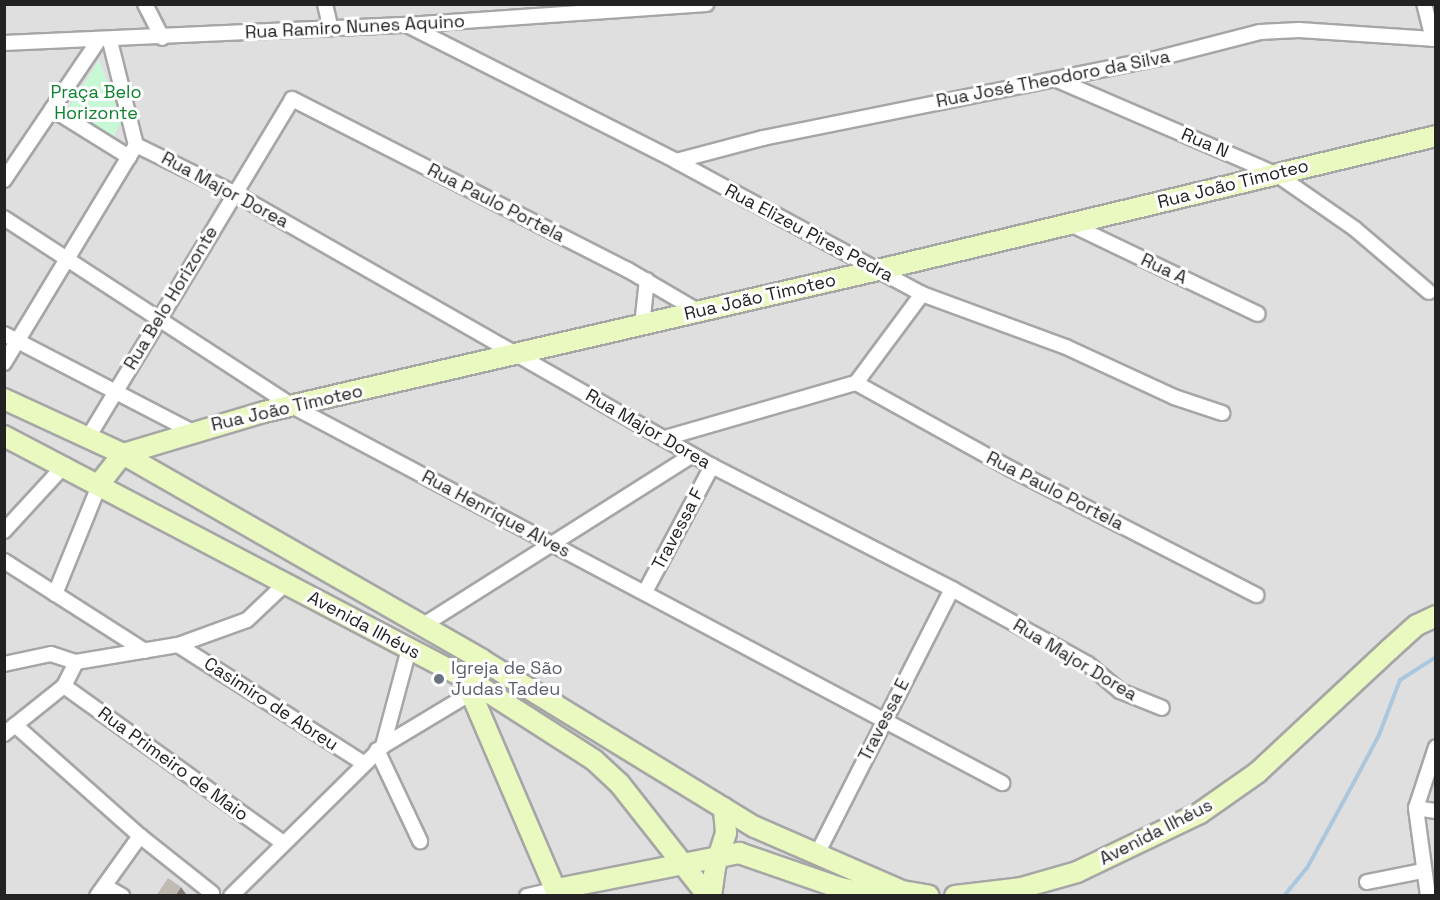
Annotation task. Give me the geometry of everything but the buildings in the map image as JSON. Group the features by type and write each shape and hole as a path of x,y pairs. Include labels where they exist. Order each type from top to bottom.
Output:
{"main road":[{"name":"Rua João Timoteo","path":"123,454 191,431 517,352 878,270 1436,136"},
{"name":"Avenida Ilhéus","path":"4,399 123,454 422,626 755,827 818,852 902,891"},
{"name":"Avenida Ilhéus","path":"4,436 100,483 409,649 607,770 684,866 739,854 860,892 902,891 929,896"},
{"path":"100,483 123,454"},
{"name":"Avenida Ilhéus","path":"955,896 1022,888 1077,872 1200,813 1257,773 1390,648 1417,625 1436,616"},
{"path":"471,687 557,892 684,866 710,896"},
{"path":"710,896 726,834 724,808"}],"street":[{"path":"145,4 162,38"},
{"path":"326,4 330,26"},
{"name":"Rua Ramiro Nunes Aquino","path":"4,43 104,41 330,26 407,25 705,4"},
{"name":"Rua José Theodoro da Silva","path":"676,161 763,138 1055,80 1282,29 1433,39 1424,4"},
{"name":"Rua Elizeu Pires Pedra","path":"407,25 676,161 922,294 1066,347 1174,397 1222,413"},
{"path":"4,180 52,109 104,41"},
{"path":"4,363 132,151 104,41"},
{"name":"Rua N","path":"1055,80 1276,174 1354,230 1429,292"},
{"name":"Rua Belo Horizonte","path":"88,436 292,99"},
{"name":"Rua Paulo Portela","path":"292,99 647,280 698,311"},
{"path":"52,109 132,151"},
{"name":"Rua Major Dorea","path":"132,151 234,193 517,352 692,455 952,589 1088,664 1120,691 1162,708"},
{"name":"Rua Henrique Alves","path":"4,218 294,407 1002,783"},
{"name":"Rua A","path":"1070,224 1258,314"},
{"path":"642,325 647,280"},
{"path":"665,438 856,383 922,294"},
{"path":"4,334 191,431"},
{"name":"Rua Paulo Portela","path":"856,383 1011,470 1256,594"},
{"path":"422,626 554,545 692,455"},
{"path":"4,531 65,465"},
{"name":"Travessa F","path":"645,592 712,466"},
{"path":"55,594 100,483"},
{"path":"4,561 145,651"},
{"path":"4,664 51,654 76,662 178,645 255,616 286,583"},
{"name":"Travessa E","path":"818,852 952,589"},
{"name":"Casimiro de Abreu","path":"178,645 363,764"},
{"path":"409,649 380,748 420,841"},
{"path":"76,662 64,686 10,729 212,895"},
{"name":"Rua Primeiro de Maio","path":"64,686 282,842"},
{"path":"233,895 282,842 380,748 471,687"},
{"path":"1428,896 1422,871 1416,808 1436,747"},
{"path":"1416,808 1436,811"},
{"path":"122,896 101,891 140,836"},
{"path":"1366,882 1422,871"},
{"path":"527,896 557,892"}],"shaded area":[{"path":"5,5 1435,5 1435,896 5,896"}],"green space":[{"name":"Praça Belo Horizonte","path":"99,60 122,121 113,136 68,109"}],"waterway":[{"path":"1284,896 1307,868 1353,784 1379,735 1400,680 1436,657"}],"place":[{"name":"Igreja de São Judas Tadeu","path":"439,679"}]}
